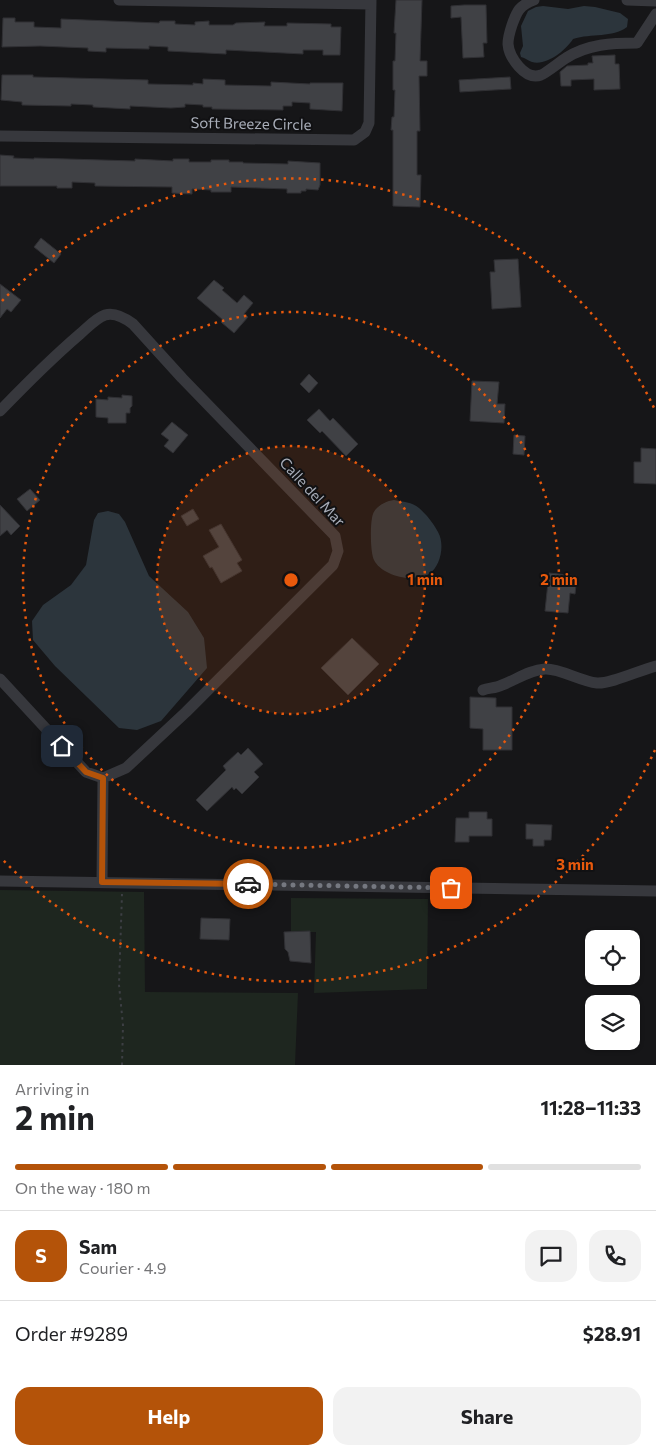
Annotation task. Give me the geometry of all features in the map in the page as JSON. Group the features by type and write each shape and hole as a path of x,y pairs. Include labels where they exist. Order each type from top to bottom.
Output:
{"street":[{"path":"119,0 370,2"},
{"path":"534,0 518,10 508,36 508,46 513,58 518,66 533,76 541,75 578,50 600,44 637,43 656,14"},
{"path":"627,0 656,1"},
{"name":"Soft Breeze Circle","path":"0,136 354,140 365,132 369,123 370,2"},
{"name":"Calle del Mar","path":"0,410 56,355 95,321 104,315 114,314 133,324 182,378 335,536 338,551 333,565 186,712 126,768 103,778"},
{"path":"483,690 500,686 529,672 546,669 555,669 578,679 598,683 656,666"},
{"path":"0,679 86,772 103,778 102,882"},
{"path":"0,881 656,891"}],"path":[{"path":"122,882 120,985 123,1025 122,1065"}],"shaded area":[{"path":"543,6 568,9 584,6 595,7 620,13 628,19 627,27 615,33 573,39 556,56 544,62 532,62 521,57 520,53 523,46 521,26 528,11"},
{"path":"394,500 416,506 422,510 438,532 441,542 441,554 436,566 428,575 413,578 400,577 382,569 374,560 371,537 373,514 382,504"},
{"path":"108,511 119,514 125,522 149,576 188,612 204,638 207,668 161,721 137,730 119,728 55,666 33,640 32,621 43,605 71,585 86,565 94,520 98,513"},
{"path":"0,890 144,892 145,992 298,993 295,1065 0,1065"},
{"path":"291,898 428,899 427,989 314,993 316,932 291,932"}],"building":[{"path":"396,0 422,0 420,61 427,61 427,76 419,76 420,131 417,131 417,175 421,175 420,207 393,206 393,130 391,130 392,117 394,117 393,61 395,61"},
{"path":"486,5 487,43 483,43 484,57 463,58 461,17 451,18 451,6"},
{"path":"3,18 15,18 15,22 34,22 34,27 61,28 61,19 159,23 160,21 175,21 175,24 195,25 195,22 209,21 209,25 265,22 264,26 287,26 287,23 331,24 331,27 341,27 340,55 323,55 323,50 303,50 303,54 226,50 226,54 168,51 168,47 149,46 149,49 106,48 106,52 88,51 88,48 2,47"},
{"path":"615,55 615,64 619,64 620,89 594,90 594,79 571,80 571,86 561,86 560,72 567,66 593,63 592,56"},
{"path":"2,75 148,80 148,84 193,85 193,83 203,84 203,79 225,80 225,85 271,86 271,82 343,83 342,111 310,109 310,103 292,102 292,106 283,106 283,110 212,109 212,107 203,107 203,105 185,104 185,107 171,108 130,106 130,109 71,104 71,106 22,105 22,102 1,100"},
{"path":"510,77 511,89 460,92 459,80"},
{"path":"0,155 34,159 173,161 173,159 189,159 189,162 229,160 229,162 243,163 288,164 288,161 320,163 320,185 318,190 306,189 306,191 301,191 301,193 287,193 287,189 231,187 231,192 211,192 211,190 192,189 192,194 172,193 172,187 95,186 95,183 72,182 72,188 57,188 57,186 0,186"},
{"path":"41,238 61,254 54,263 34,247"},
{"path":"518,259 521,307 492,309 490,272 495,272 494,260"},
{"path":"214,280 237,303 244,295 253,303 244,314 248,317 234,333 221,322 223,320 197,298"},
{"path":"0,284 21,300 11,312 7,309 0,318"},
{"path":"309,374 318,383 309,393 300,384"},
{"path":"472,381 499,382 497,404 505,404 504,423 470,421"},
{"path":"122,395 132,396 130,413 126,413 126,423 108,423 108,418 96,417 96,399 108,400 108,397 122,398"},
{"path":"319,409 330,421 333,418 358,444 346,456 322,431 320,433 307,420"},
{"path":"172,422 188,435 173,453 164,446 169,440 161,434"},
{"path":"514,435 525,436 524,455 513,454"},
{"path":"641,448 656,449 656,484 634,483 634,462 641,462"},
{"path":"30,489 40,500 27,511 17,499"},
{"path":"0,505 20,526 11,535 7,530 0,536"},
{"path":"193,509 199,519 187,526 181,516"},
{"path":"221,524 242,560 237,563 242,571 221,583 203,556 219,547 209,530"},
{"path":"549,573 577,576 575,594 570,593 568,613 545,611"},
{"path":"352,638 379,664 348,695 321,668"},
{"path":"470,697 496,698 496,707 512,707 512,750 483,750 483,729 470,728"},
{"path":"248,748 263,764 254,772 259,777 242,794 232,787 207,811 196,800 226,770 223,766 238,752 241,755"},
{"path":"469,812 487,812 487,819 492,819 492,836 469,836 469,842 455,842 456,818 469,818"},
{"path":"526,824 552,825 551,840 544,840 544,846 533,846 533,839 526,839"},
{"path":"201,918 230,919 229,940 200,939"},
{"path":"310,931 311,963 290,961 288,952 285,949 284,932"}],"way so far":[{"path":"248,884 451,888"}],"route":[{"path":"62,746 86,772 103,778 102,882 248,884"}]}
